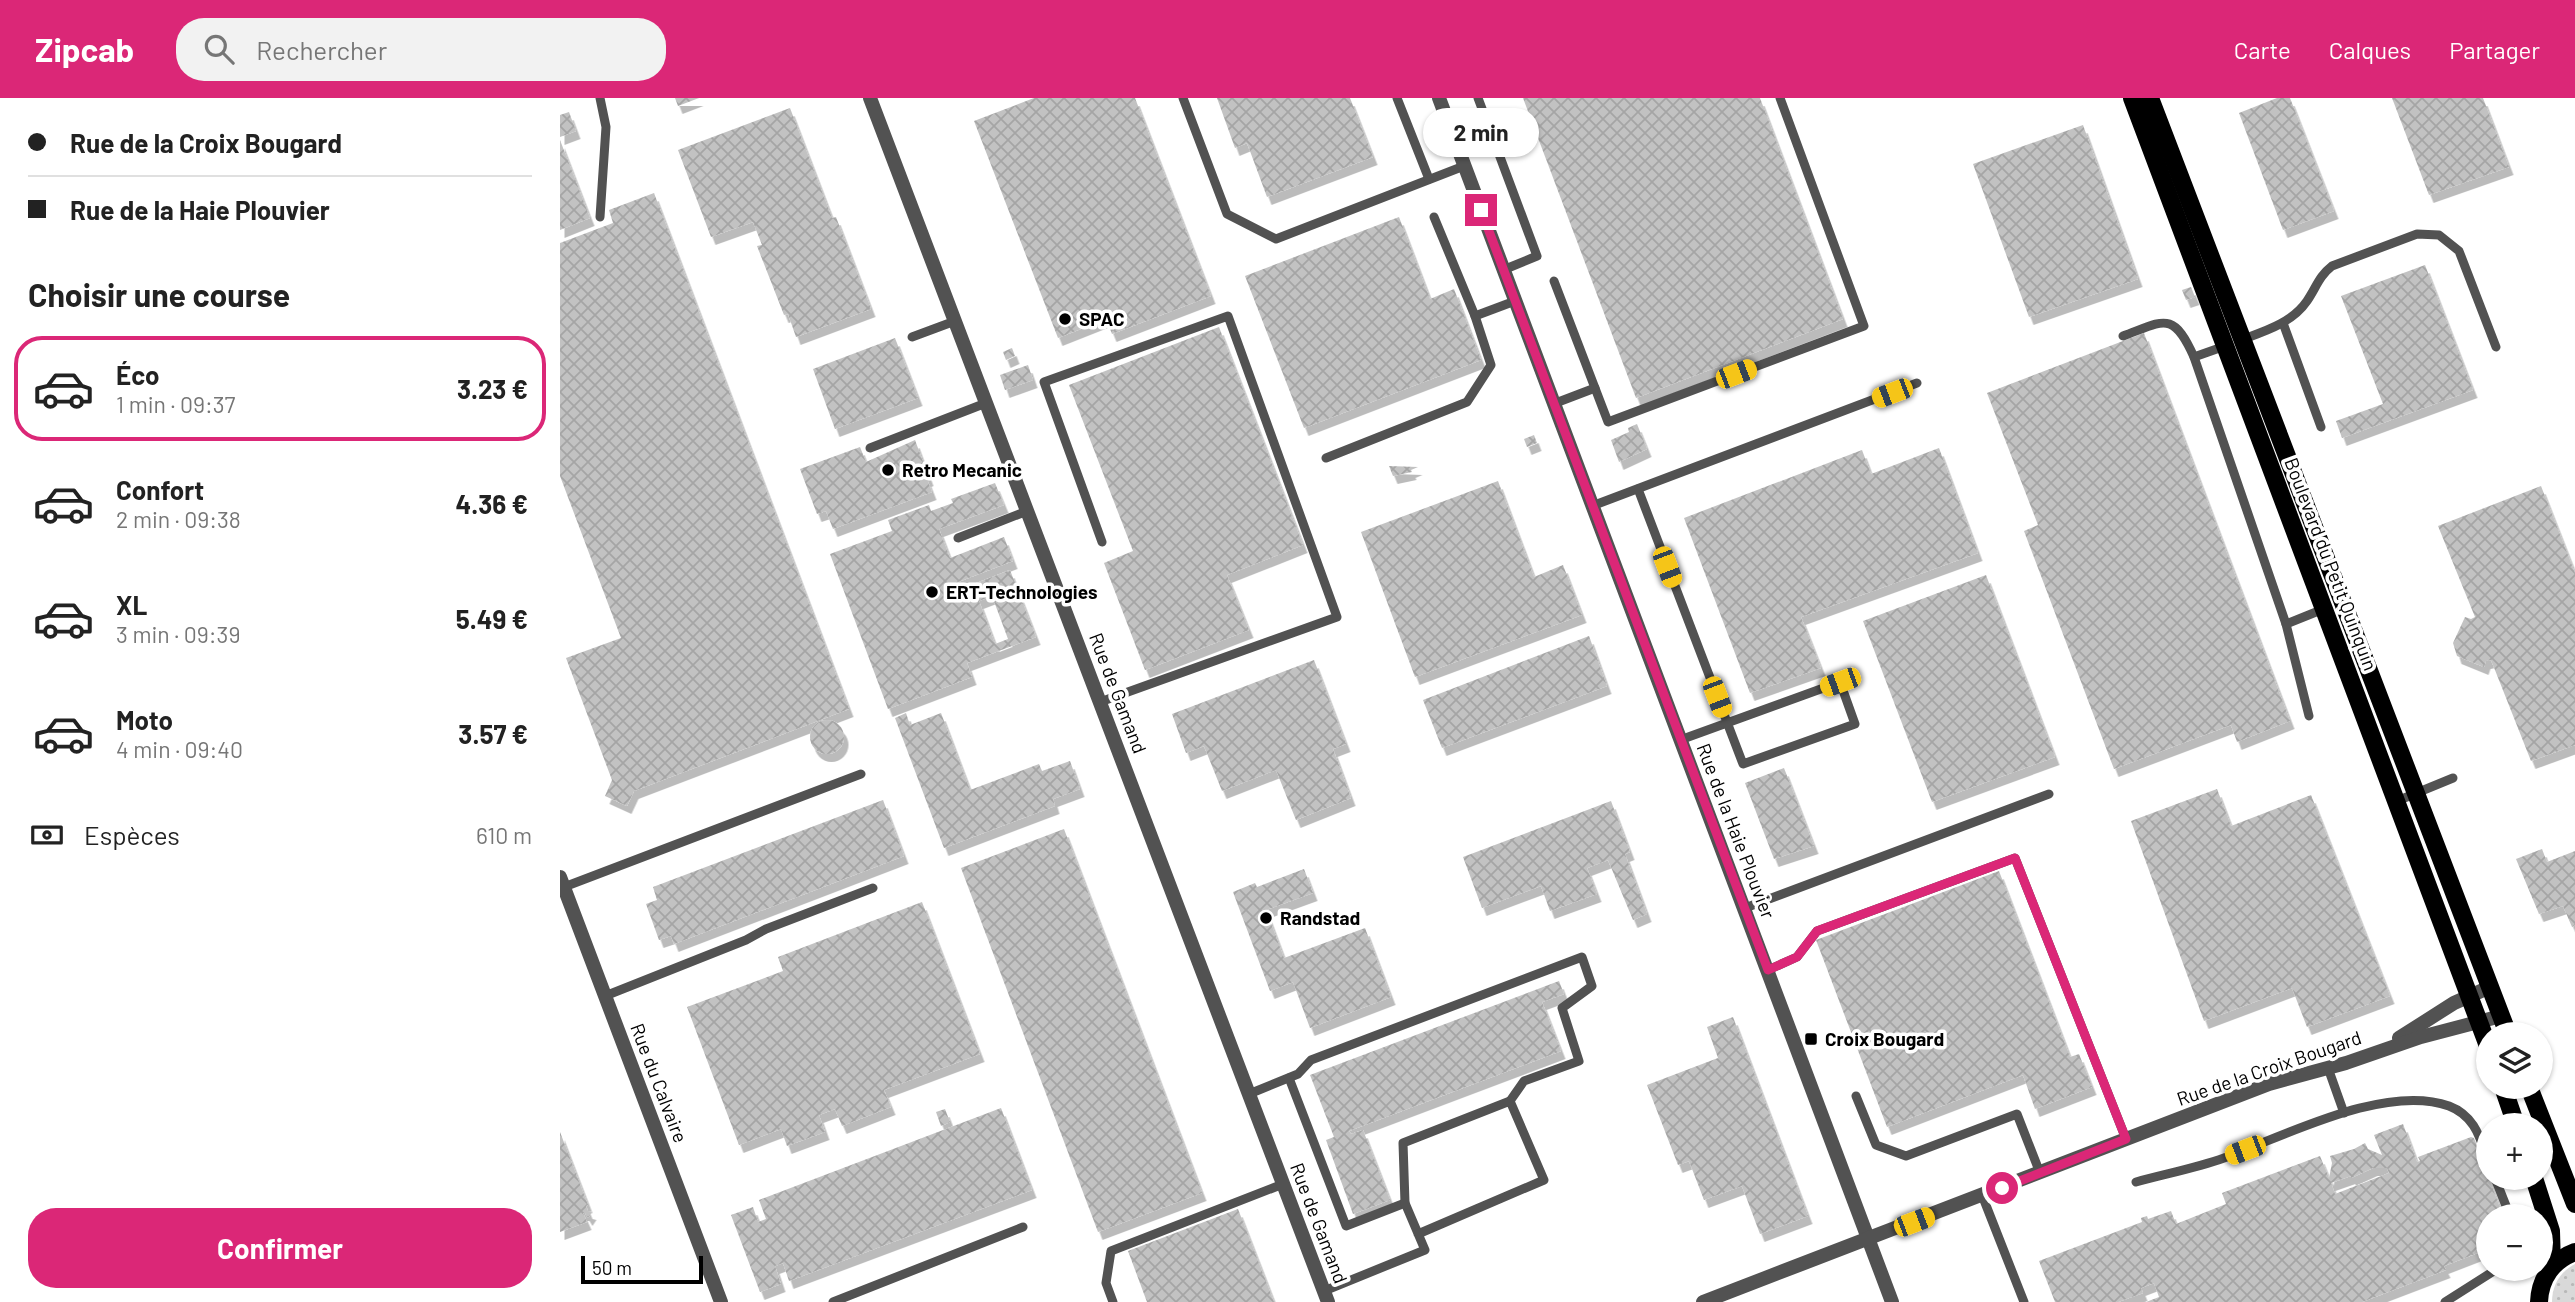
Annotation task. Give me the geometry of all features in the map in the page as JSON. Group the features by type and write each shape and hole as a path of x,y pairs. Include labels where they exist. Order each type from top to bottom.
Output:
{"main road":[{"name":"Boulevard du Petit Quinquin","path":"2132,98 2234,342"},
{"name":"Boulevard du Petit Quinquin","path":"2150,98 2234,342 2333,605 2397,801 2480,1022"},
{"name":"Boulevard du Petit Quinquin","path":"2333,605 2415,794 2503,1022"},
{"path":"2534,1099 2575,1204"},
{"path":"2553,1266 2560,1259 2575,1252"},
{"path":"2535,1298 2543,1281"}],"street":[{"name":"Rue de Gamand","path":"870,98 1326,1296"},
{"name":"Rue de la Haie Plouvier","path":"1439,98 1892,1302"},
{"name":"Rue du Calvaire","path":"562,882 721,1302"},
{"path":"2377,1052 2470,995 2490,987"},
{"path":"2483,1022 2501,1016"},
{"path":"2377,1052 2421,1037 2476,1024"},
{"name":"Rue de la Croix Bougard","path":"1703,1302 2269,1084 2328,1069 2377,1052"}],"lane":[{"path":"600,98 606,127 600,217"},
{"path":"1183,98 1227,214 1276,239 1464,166"},
{"path":"1397,98 1429,179"},
{"path":"1478,98 1537,256 1503,270"},
{"path":"1554,281 1608,422 1864,326 1780,98"},
{"path":"1326,458 1467,402 1491,365 1475,316 1434,217"},
{"path":"2194,357 2283,323 2298,312 2322,274 2332,266 2417,234 2439,235 2459,251 2496,347"},
{"path":"1475,316 1515,301"},
{"path":"1100,702 1337,617 1228,316 1044,382 1102,542"},
{"path":"912,337 955,321"},
{"path":"2123,336 2163,322 2175,325 2184,334 2286,625 2309,716"},
{"path":"2283,323 2321,427"},
{"path":"1592,506 1917,383"},
{"path":"1553,404 1595,388"},
{"path":"870,448 986,403"},
{"path":"1637,489 1727,723 1743,764 1855,724 1840,682 1727,723 1681,740"},
{"path":"958,538 1027,510"},
{"path":"2286,625 2333,605"},
{"path":"562,882 860,774"},
{"path":"2397,801 2453,778"},
{"path":"1745,908 2049,794"},
{"path":"1768,970 1797,957 1817,931 2015,858 2126,1139"},
{"path":"605,996 873,888"},
{"path":"1249,1094 1298,1074 1311,1060 1581,957 1592,986 1562,1008 1579,1060 1524,1081 1510,1101 1403,1143 1405,1203 1425,1250 1326,1296"},
{"path":"2328,1069 2344,1113"},
{"path":"1289,1078 1346,1226 1405,1203"},
{"path":"1856,1096 1876,1145 1906,1156 2017,1114 2040,1173"},
{"path":"1418,1234 1544,1180 1510,1101"},
{"path":"2136,1182 2220,1159 2344,1113 2388,1101 2426,1102 2451,1107 2476,1128"},
{"path":"1113,1302 1106,1283 1111,1251 1283,1184"},
{"path":"1982,1195 2024,1302"},
{"path":"833,1302 1023,1227"},
{"path":"2445,1302 2478,1281"}],"shaded area":[{"path":"2575,1264 2575,1302 2552,1302 2553,1290 2558,1280"}],"building":[{"path":"675,98 699,98 678,106"},
{"path":"1034,98 1135,98 1211,296 1112,334 1106,319 1058,338 974,121"},
{"path":"1217,98 1350,98 1373,157 1267,197 1247,143 1235,148"},
{"path":"1523,98 1760,98 1843,319 1636,398"},
{"path":"2277,98 2290,98 2334,211 2283,230 2239,113"},
{"path":"2392,98 2483,98 2509,167 2429,195"},
{"path":"790,108 832,218 836,217 871,309 796,337 788,314 784,315 757,246 762,245 753,222 711,237 678,150"},
{"path":"569,112 576,131 560,137 560,115"},
{"path":"2083,125 2138,279 2029,317 1973,164"},
{"path":"560,140 590,218 560,230"},
{"path":"654,193 849,709 634,791 627,806 605,796 612,780 566,658 621,638 560,476 560,243 613,223 609,210"},
{"path":"1399,217 1430,299 1454,289 1481,360 1304,428 1245,276"},
{"path":"2425,265 2473,390 2342,438 2336,421 2383,404 2341,296"},
{"path":"2191,287 2195,297 2186,300 2182,290"},
{"path":"1219,327 1303,545 1227,575 1249,630 1145,670 1104,563 1133,551 1069,385"},
{"path":"2144,333 2290,721 2237,742 2231,725 2114,769 2024,531 2038,525 1987,393"},
{"path":"895,338 918,398 835,429 813,369"},
{"path":"1012,348 1015,356 1006,360 1003,352"},
{"path":"1028,365 1033,380 1005,390 1000,375"},
{"path":"1637,424 1647,449 1619,462 1611,440 1629,432 1628,428"},
{"path":"1534,435 1537,443 1527,447 1524,439"},
{"path":"915,440 932,492 833,529 826,511 817,514 800,469 860,447 866,462"},
{"path":"1939,448 1978,553 1801,617 1821,668 1750,693 1684,518 1862,450 1871,474"},
{"path":"1389,466 1418,467 1411,470 1412,472 1393,476"},
{"path":"1498,481 1534,577 1563,565 1582,615 1415,677 1361,532"},
{"name":"ERT-Technologies","path":"995,483 1004,505 939,529 950,558 1004,537 1013,561 958,582 961,589 1010,570 1036,637 967,663 972,677 888,709 830,554 892,531 888,520 929,505 931,511 953,503 951,499","holes":["992,596 1008,639 995,644 979,601"]},
{"path":"2541,486 2575,573 2575,745 2531,761 2491,660 2486,661 2484,667 2457,656 2453,643 2465,617 2475,617 2438,526"},
{"path":"1986,575 2055,757 1932,802 1863,621"},
{"path":"1589,636 1607,686 1442,748 1423,700"},
{"path":"1314,660 1346,744 1333,749 1351,798 1296,820 1276,770 1222,791 1204,746 1186,753 1172,714"},
{"path":"906,713 910,725 941,713 970,790 1039,764 1042,771 1070,761 1080,789 1053,799 1055,806 944,848 895,718"},
{"path":"827,720 839,725 844,737 839,749 827,754 815,749 810,737 815,725"},
{"path":"1784,768 1814,846 1774,859 1745,783"},
{"path":"2217,789 2231,826 2311,795 2390,996 2307,1027 2292,988 2204,1021 2131,821"},
{"path":"883,800 904,856 674,944 671,936 659,940 646,904 657,900 653,887"},
{"path":"1611,801 1630,852 1625,854 1647,914 1633,920 1608,860 1587,868 1597,894 1550,911 1541,886 1482,908 1463,857"},
{"path":"1064,829 1202,1193 1098,1232 961,868"},
{"path":"2542,849 2547,862 2575,851 2575,925 2572,927 2563,906 2539,914 2516,859"},
{"path":"1304,869 1313,893 1266,910 1284,958 1365,928 1391,997 1310,1028 1293,982 1270,991 1233,892 1255,883 1257,887"},
{"path":"1999,871 2070,1057 2079,1054 2092,1087 2035,1109 2023,1075 1887,1127 1816,940"},
{"path":"922,902 980,1054 884,1090 891,1107 842,1126 835,1109 819,1115 825,1132 787,1146 781,1129 739,1145 687,1007 783,971 778,957"},
{"path":"1559,981 1564,994 1542,1002 1561,1051 1349,1131 1351,1134 1363,1130 1390,1200 1353,1214 1326,1140 1334,1137 1310,1075"},
{"path":"1733,1017 1808,1216 1760,1234 1742,1186 1704,1200 1689,1161 1678,1165 1647,1085 1718,1058 1707,1027"},
{"path":"1001,1108 1032,1190 789,1281 783,1263 775,1266 781,1284 760,1292 731,1215 753,1207 758,1222 766,1219 759,1200"},
{"path":"945,1109 950,1122 941,1126 936,1112"},
{"path":"2403,1124 2417,1162 2420,1161 2418,1157 2474,1138 2476,1190 2493,1190 2499,1204 2476,1204 2476,1254 2444,1266 2446,1270 2362,1302 2146,1302 2159,1297 2154,1283 2141,1288 2143,1293 2118,1302 2055,1302 2039,1261 2142,1222 2141,1218 2147,1216 2148,1219 2171,1211 2176,1224 2226,1204 2222,1193 2320,1156 2329,1178 2332,1163 2330,1156 2365,1143 2368,1149 2382,1155 2374,1135","holes":["2373,1168 2387,1168 2389,1173 2335,1194 2331,1183"]},
{"path":"560,1132 588,1211 592,1212 588,1218 583,1213 587,1222 560,1232"},
{"path":"1238,1209 1274,1302 1147,1302 1128,1251"}],"place":[{"name":"SPAC","path":"1065,319"},
{"name":"Retro Mecanic","path":"888,470"},
{"name":"ERT-Technologies","path":"932,592"},
{"name":"Randstad","path":"1266,918"},
{"name":"Croix Bougard","path":"1811,1039"}],"route":[{"path":"1481,210 1768,970 1797,957 1817,931 2015,858 2126,1139 2002,1188"}]}
